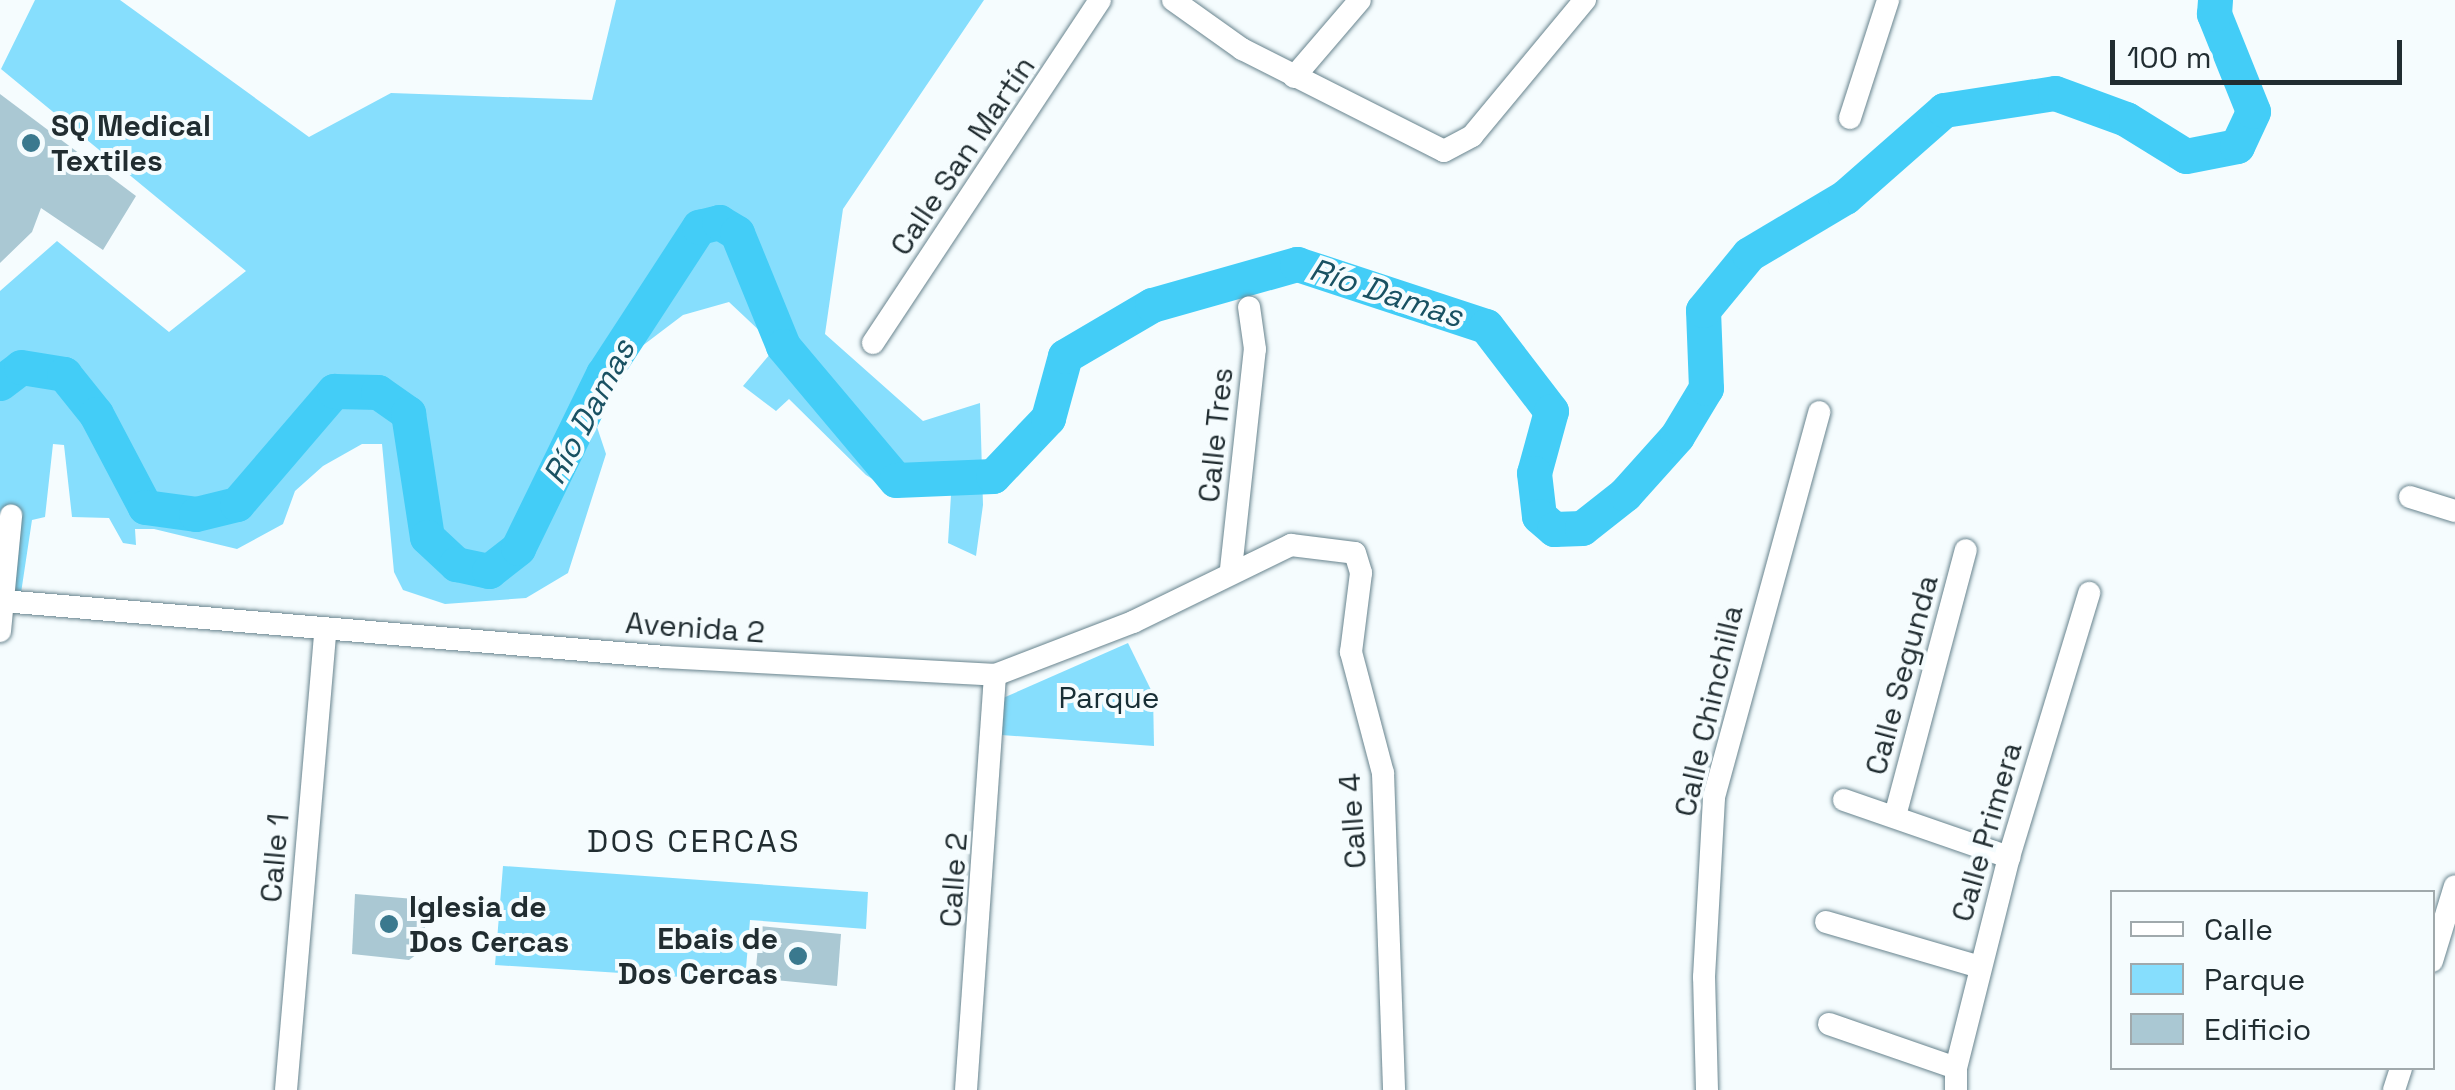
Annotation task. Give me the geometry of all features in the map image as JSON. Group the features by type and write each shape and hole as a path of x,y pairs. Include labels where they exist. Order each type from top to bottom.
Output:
{"street":[{"name":"Calle San Martín","path":"872,343 1100,0"},
{"path":"1174,0 1294,77 1385,126 1444,151 1460,148 1585,0"},
{"path":"1294,77 1360,0"},
{"path":"1850,118 1888,0"},
{"name":"Calle Tres","path":"1231,569 1256,348 1249,307"},
{"name":"Calle Chinchilla","path":"1706,1090 1704,978 1714,798 1818,412"},
{"path":"2410,497 2455,511"},
{"path":"0,631 11,516"},
{"name":"Avenida 2","path":"3,601 325,631 995,675 1133,622 1231,569 1291,545 1355,553"},
{"name":"Calle Segunda","path":"1895,816 1966,550"},
{"name":"Calle 4","path":"1355,553 1361,572 1350,652 1383,773 1394,1090"},
{"name":"Calle Primera","path":"1956,1079 2009,857 2089,593"},
{"name":"Calle 1","path":"286,1090 325,631"},
{"name":"Calle 2","path":"966,1090 995,675"},
{"path":"1844,800 2009,857"},
{"path":"2435,951 2455,886"},
{"path":"1826,922 1980,967"},
{"path":"1828,1024 1956,1079"}],"green space":[{"path":"35,0 120,0 309,137 391,93 592,100 616,0 984,0 843,209 825,334 923,421 980,403 983,505 976,556 948,543 951,495 895,493 866,475 789,399 776,411 743,386 771,353 763,334 729,302 683,315 625,359 596,424 606,454 568,573 526,598 445,604 403,590 394,572 382,444 362,444 323,466 295,491 283,524 237,549 154,529 135,529 136,545 123,543 109,518 72,517 64,445 53,444 45,517 32,520 21,593 0,589 0,291 57,241 169,332 246,271 1,69"},
{"name":"Parque","path":"1128,643 1153,694 1154,746 1001,735 1003,698"},
{"path":"503,866 868,892 866,929 750,920 745,981 495,965"}],"building":[{"name":"SQ Medical Textiles","path":"0,94 136,196 103,250 41,208 32,232 0,263"},
{"name":"Iglesia de Dos Cercas","path":"355,894 426,900 424,949 409,960 352,954"},
{"name":"Ebais de Dos Cercas","path":"760,926 841,934 837,986 755,978"}],"waterway":[{"name":"Río Damas","path":"0,383 21,367 64,374 96,414 145,507 196,514 237,504 334,391 378,392 408,413 427,537 456,564 489,571 518,548 603,374 699,227 719,222 737,233 783,346 896,480 993,476 1048,418 1065,356 1152,305 1297,264 1486,326 1551,411 1534,473 1539,516 1554,529 1582,528 1625,494 1677,436 1706,388 1703,310 1749,254 1845,197 1944,110 2055,93 2126,119 2186,156 2237,146 2253,111 2214,14 2215,0"}],"place":[{"name":"SQ Medical Textiles","path":"31,143"},
{"name":"Iglesia de Dos Cercas","path":"389,924"},
{"name":"Ebais de Dos Cercas","path":"798,956"}],"district":[{"name":"DOS CERCAS","path":"694,841"}]}
